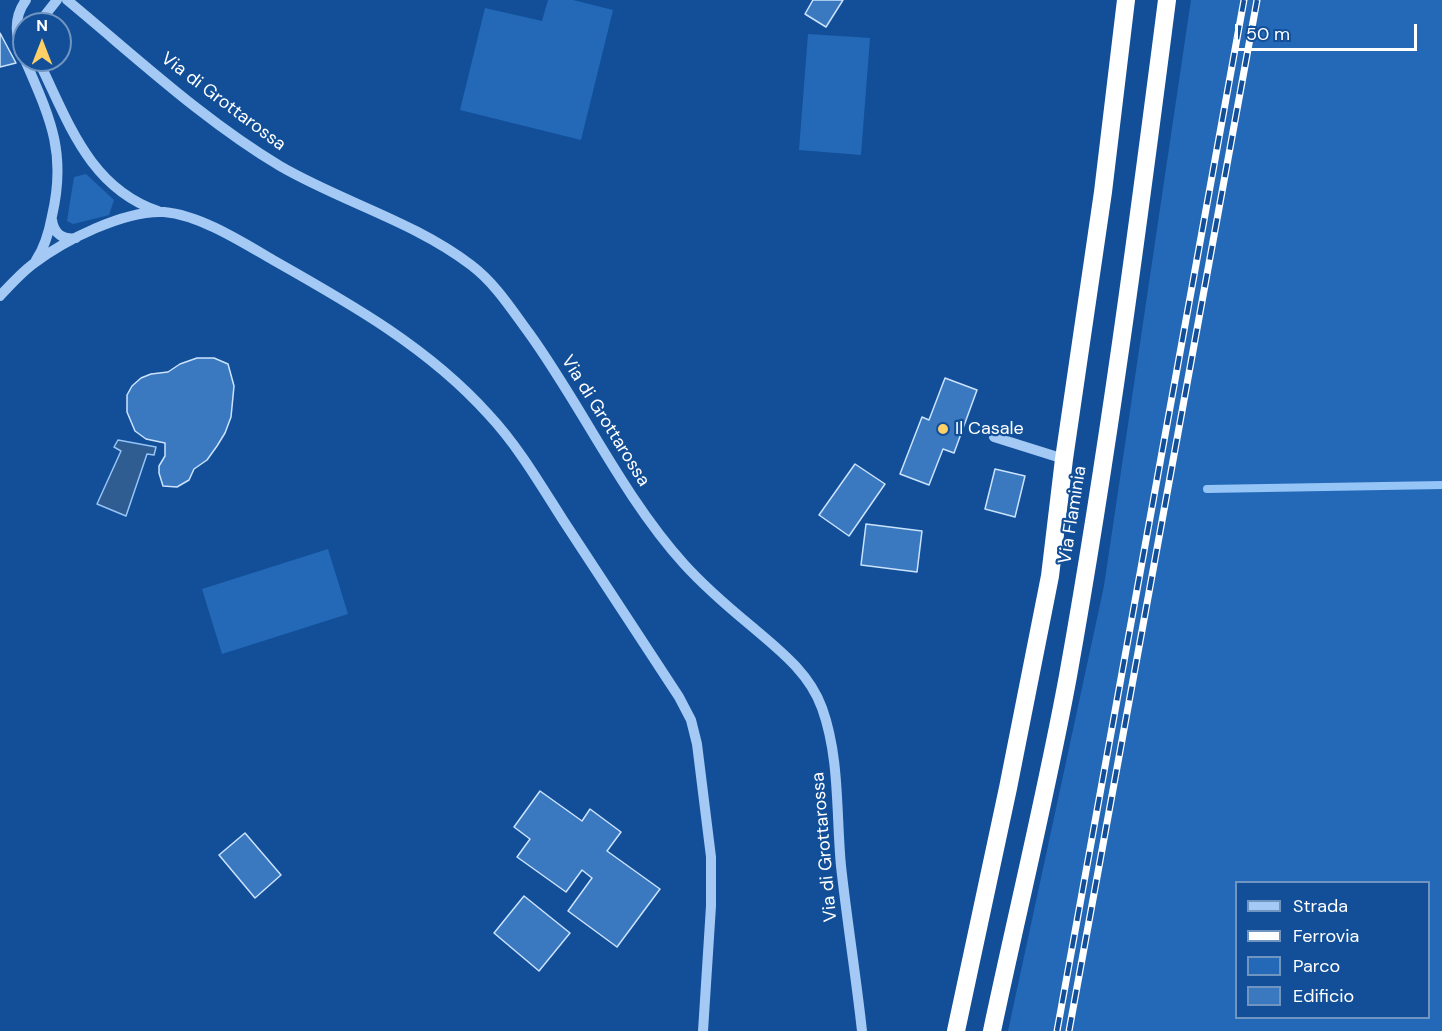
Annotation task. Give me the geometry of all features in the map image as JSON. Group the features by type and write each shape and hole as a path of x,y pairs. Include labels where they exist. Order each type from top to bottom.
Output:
{"highway":[{"name":"Via Flaminia","path":"956,1031 1050,576 1064,459 1103,192 1126,0"},
{"name":"Via Flaminia","path":"992,1031 1065,690 1079,611 1140,212 1167,0"}],"street":[{"path":"48,12 57,0"},
{"name":"Via di Grottarossa","path":"67,0 205,113 279,165 317,186 414,230 444,246 475,267 498,292 539,347 636,501 662,537 704,584 798,668 811,685 821,704 832,747 841,862 862,1031"},
{"path":"30,72 46,108 56,143 58,177 46,241 32,265"},
{"path":"44,72 86,156 101,174 131,201 127,215 120,220"},
{"path":"124,193 144,204 190,219 234,238 349,303 391,330 450,377 488,413 536,478 679,697 694,731 711,872 703,1031"},
{"path":"52,216 53,227 60,236 71,239 120,220 164,212"},
{"path":"0,296 32,265 83,235"},
{"path":"994,437 1064,459"}],"green space":[{"path":"548,0 573,0 613,10 581,140 460,110 485,8 542,21"},
{"path":"1191,0 1442,0 1442,1031 1008,1031 1104,586"},
{"path":"808,34 870,38 861,155 799,150"},
{"path":"86,174 114,200 109,215 73,224 67,221 74,177"},
{"path":"328,549 348,614 222,654 202,589"}],"shaded area":[{"path":"118,440 156,447 154,455 147,454 126,516 97,504 121,451 114,447"}],"building":[{"path":"813,0 843,0 826,27 805,14"},
{"path":"0,33 12,56 12,64 0,67"},
{"path":"197,358 214,358 228,364 234,386 231,417 217,446 207,460 194,469 189,480 177,487 163,486 159,466 165,456 165,443 146,439 135,431 127,412 127,395 132,386 141,378 168,372 180,364"},
{"path":"945,378 977,390 954,453 943,449 929,485 900,474 922,417 929,420"},
{"path":"855,464 885,484 849,536 819,515"},
{"path":"995,469 1025,476 1015,517 985,509"},
{"path":"866,524 922,531 917,572 861,565"},
{"path":"540,791 582,821 590,809 621,832 607,851 660,889 617,947 568,911 592,878 582,870 566,892 517,857 530,839 514,827"},
{"path":"245,833 281,875 255,898 219,855"},
{"path":"524,896 570,933 539,971 494,933"}],"waterway":[{"path":"1207,489 1442,485"}],"railway":[{"path":"1057,1031 1244,0"},
{"path":"1069,1031 1257,0"}],"place":[{"name":"Il Casale","path":"943,429"}]}
